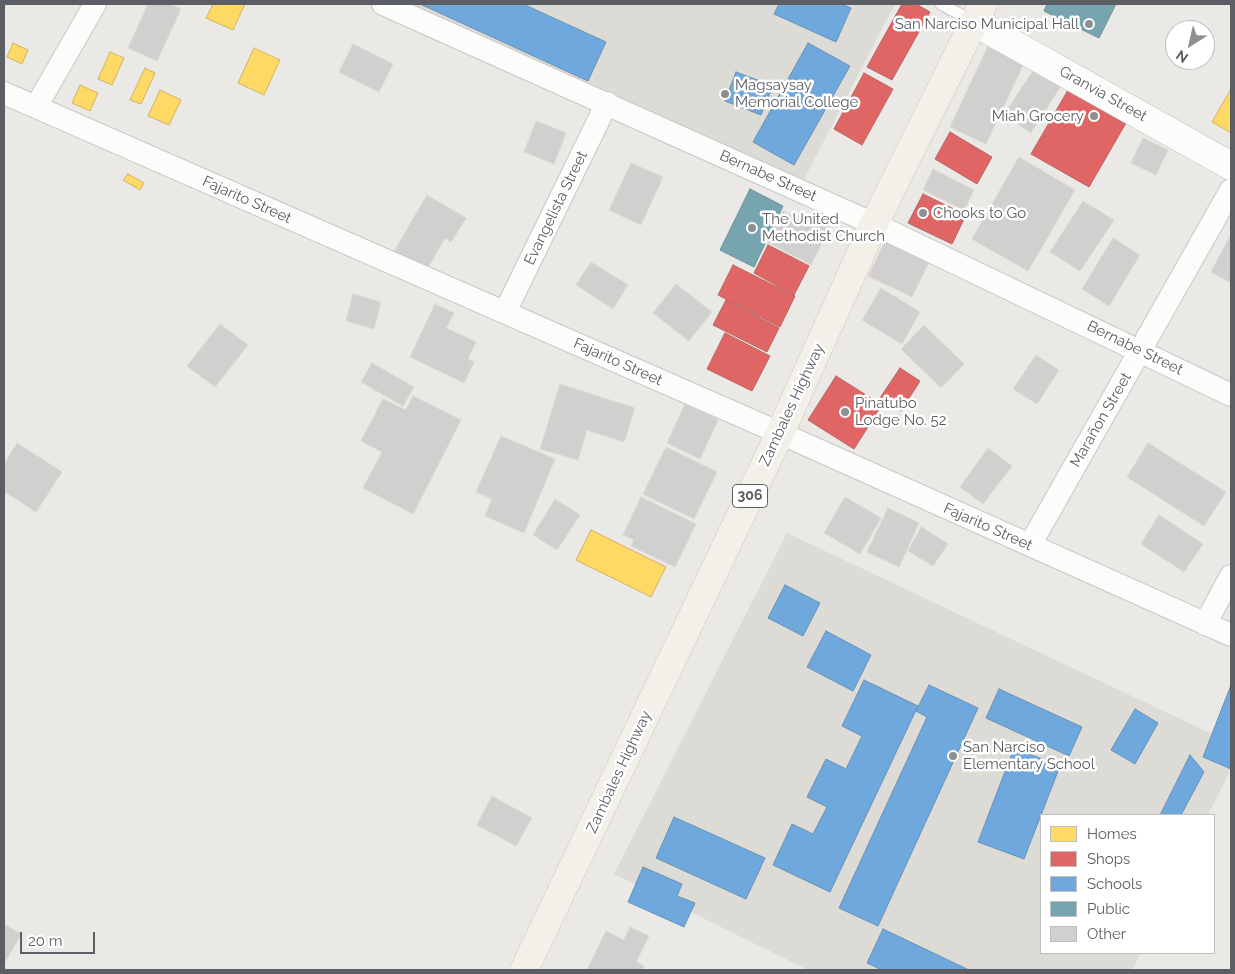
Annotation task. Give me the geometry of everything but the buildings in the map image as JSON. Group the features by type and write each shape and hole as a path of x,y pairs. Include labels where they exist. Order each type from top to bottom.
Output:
{"main road":[{"name":"Zambales Highway","path":"524,970 780,433 874,224 979,13"}],"street":[{"path":"36,107 95,4"},
{"name":"Bernabe Street","path":"383,4 874,224 1231,395"},
{"name":"Granvia Street","path":"979,13 1231,166"},
{"name":"Fajarito Street","path":"4,93 780,433 1231,636"},
{"name":"Evangelista Street","path":"505,312 607,103"},
{"name":"Marañon Street","path":"1030,545 1231,190"},
{"path":"1205,624 1231,576"}],"lane":[{"path":"941,4 979,13"}],"shaded area":[{"name":"Magsaysay Memorial College","path":"400,4 895,4 802,183"},
{"name":"San Narciso Elementary School","path":"787,533 1231,743 1231,769 1208,814 1040,814 1040,954 1140,954 1132,970 808,970 614,874"}],"place":[{"name":"San Narciso Municipal Hall","path":"1089,24"},
{"name":"Magsaysay Memorial College","path":"725,94"},
{"name":"Miah Grocery","path":"1094,116"},
{"name":"Chooks to Go","path":"923,213"},
{"name":"The United Methodist Church","path":"752,228"},
{"name":"Pinatubo Lodge No. 52","path":"845,412"},
{"name":"San Narciso Elementary School","path":"953,756"}]}
